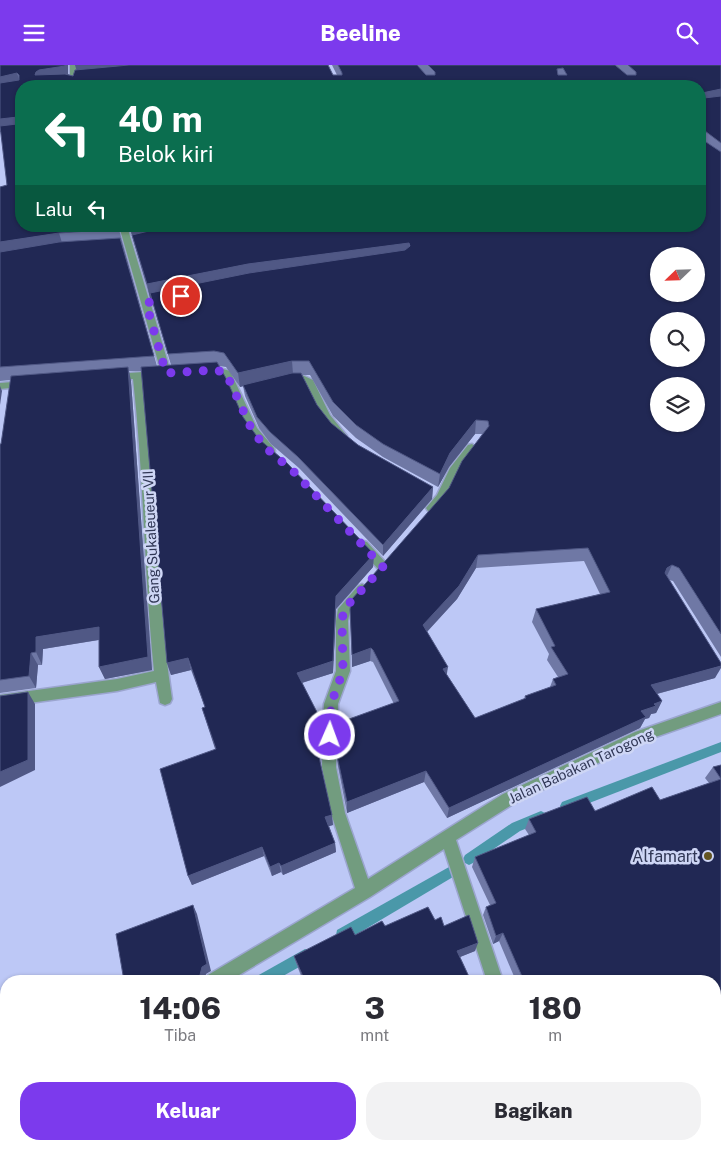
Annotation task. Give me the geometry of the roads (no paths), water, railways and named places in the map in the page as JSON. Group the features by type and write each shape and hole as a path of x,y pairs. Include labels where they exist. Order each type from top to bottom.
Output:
{"street":[{"path":"72,80 73,65"},
{"path":"79,80 83,78"},
{"path":"108,377 170,373 125,232"},
{"path":"146,303 174,297"},
{"path":"199,371 216,370 226,373 252,430 266,448 280,460"},
{"name":"Gang Sukaleueur VII","path":"137,375 147,469 150,557 158,651 165,699"},
{"path":"276,383 293,379 306,379 326,417 349,441"},
{"path":"6,388 39,383"},
{"path":"236,393 250,390"},
{"path":"424,519 438,494 480,438"},
{"path":"352,533 386,563 344,609 342,621 343,671 331,704 329,767 338,813 364,891"},
{"path":"0,701 117,685 161,675"},
{"name":"Jalan Babakan Tarogong","path":"224,975 364,891 508,799 640,736 721,708"},
{"path":"448,838 493,975"}],"waterway":[{"path":"566,806 721,747"},
{"path":"469,859 516,827 541,817"},
{"path":"342,935 449,873"},
{"path":"272,975 305,956"}],"place":[{"name":"Alfamart","path":"708,856"}]}
